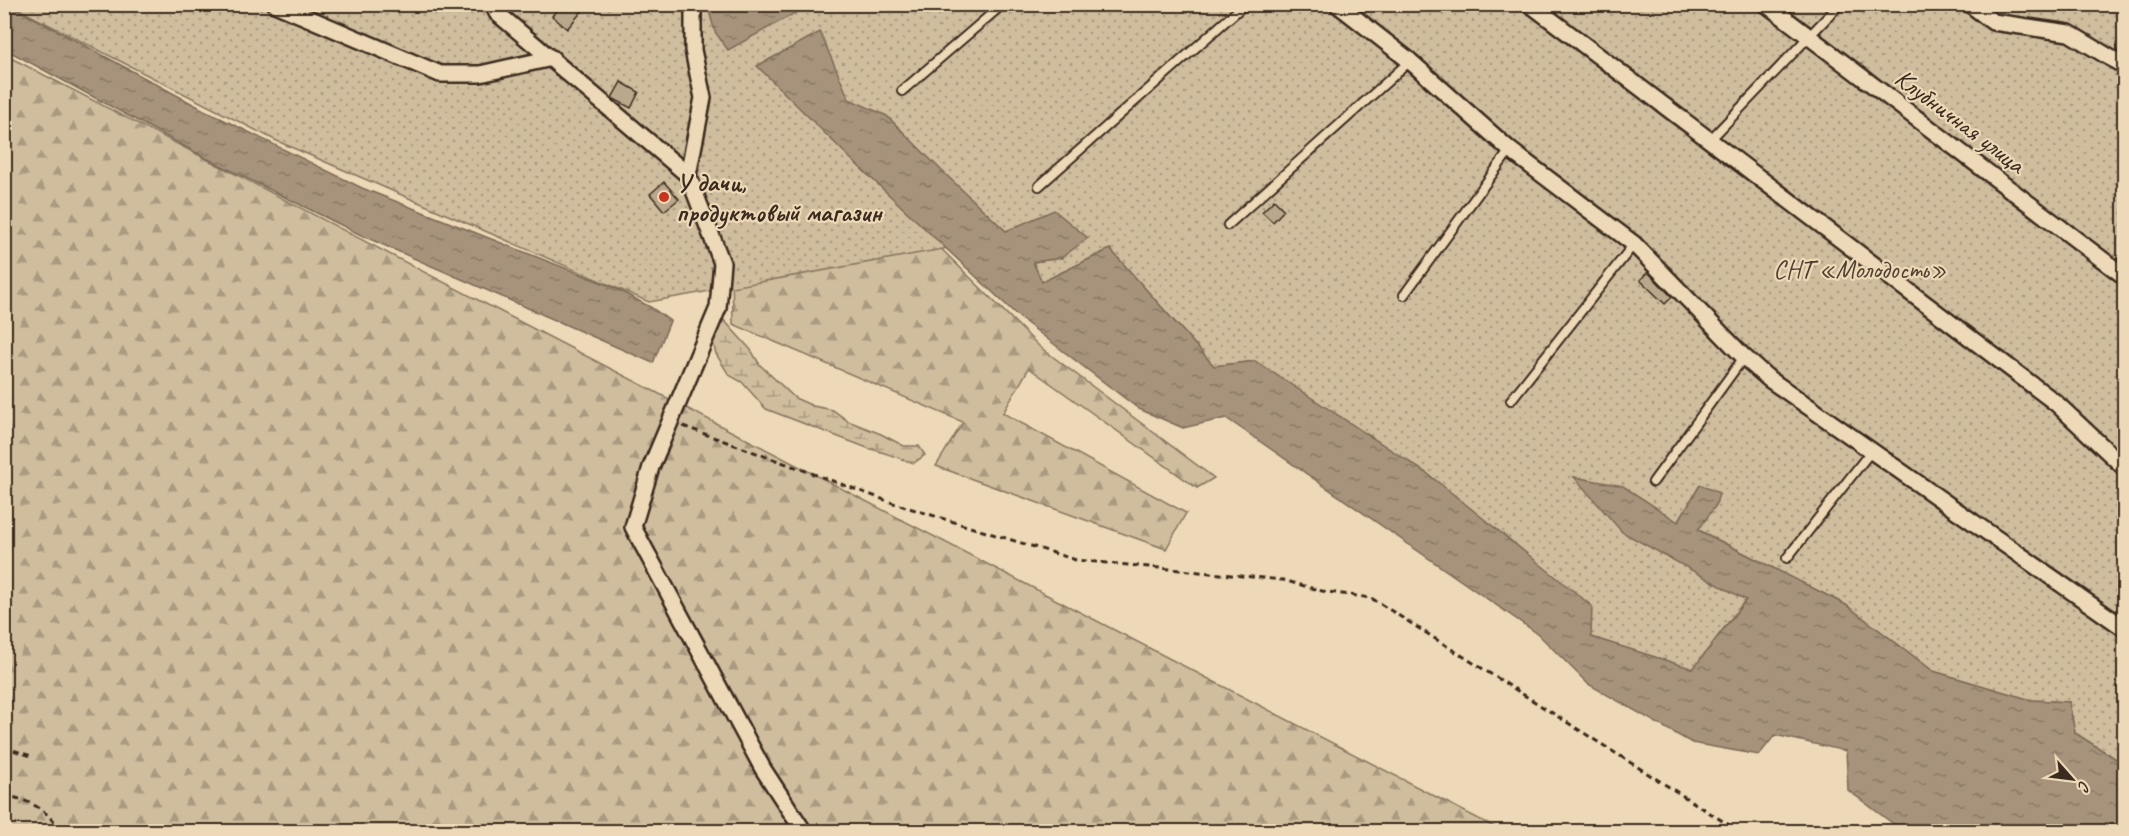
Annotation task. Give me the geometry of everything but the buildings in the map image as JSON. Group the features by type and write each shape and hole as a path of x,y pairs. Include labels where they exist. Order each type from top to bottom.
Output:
{"street":[{"path":"274,4 440,74 480,74 552,58"},
{"path":"493,4 497,13 688,175 722,263 718,308 651,467 633,527 764,769 804,831"},
{"path":"688,175 703,98 693,50 693,4"},
{"path":"1337,4 1410,61 1510,150 1634,244 1744,357 1769,379 2124,628"},
{"path":"1530,4 2056,403 2124,467"},
{"name":"Клубничная улица","path":"1766,4 2124,276"},
{"path":"1970,4 1993,22 2069,33 2124,66"}],"lane":[{"path":"902,92 1003,4"},
{"path":"1039,186 1245,4"},
{"path":"1709,141 1840,4"},
{"path":"1228,225 1410,61"},
{"path":"1404,295 1510,150"},
{"path":"1511,400 1634,244"},
{"path":"1653,482 1744,357"},
{"path":"1787,558 1872,450"}],"path":[{"path":"670,421 893,503 1076,560 1283,580 1322,591 1371,598 1740,831"},
{"path":"4,747 31,756"},
{"path":"4,795 26,800 45,811 59,831"}],"green space":[{"name":"СНТ «Молодость»","path":"10,5 2124,5 2124,764 2075,733 2069,702 2031,700 1933,671 1846,605 1697,529 1716,505 1700,485 1678,522 1623,532 1746,599 1693,669 1591,637 1255,361 1214,366 1110,249 1042,282 1033,262 1061,258 1006,231 976,243 649,302 277,141"},
{"path":"710,19 1040,347 1214,478 1197,488 1029,368 1003,413 1186,513 1166,549 936,466 963,422 733,324 731,213"},
{"path":"4,55 21,63 1502,831 5,831"},
{"path":"722,318 751,350 760,365 795,398 813,406 833,410 848,421 904,446 919,446 925,455 914,463 870,449 766,409 742,382 729,375 716,354 713,342 716,328"}],"water":[{"path":"791,4 797,12 728,50 715,32 709,11 716,5"},
{"path":"4,5 10,5 204,110 362,188 613,287 652,308 670,321 653,363 363,236 206,158 5,49"},
{"path":"820,32 849,99 887,116 1006,231 1054,210 1088,238 1061,258 1033,262 1042,282 1110,249 1214,366 1255,361 1428,474 1592,606 1591,637 1693,669 1746,600 1622,532 1574,477 1623,486 1678,522 1700,485 1719,493 1716,505 1698,530 1846,605 1933,671 2031,700 2069,702 2075,733 2124,764 2124,831 1903,831 1848,790 1846,751 1775,735 1759,755 1692,743 1588,684 1538,634 1226,418 1183,428 1139,409 1020,318 853,161 757,66"}],"place":[{"name":"У дачи, продуктовый магазин","path":"664,197"}]}
